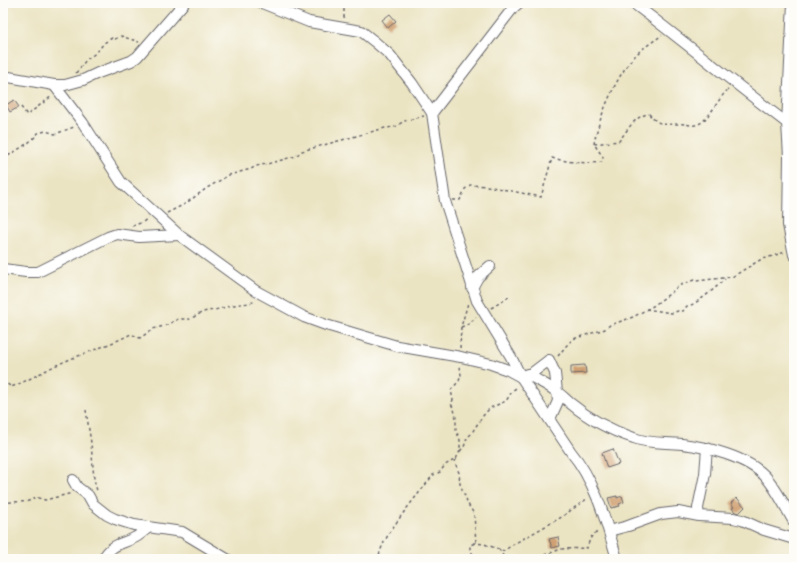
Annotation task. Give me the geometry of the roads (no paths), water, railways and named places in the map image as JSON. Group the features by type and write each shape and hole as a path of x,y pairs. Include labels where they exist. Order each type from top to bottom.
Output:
{"street":[{"path":"3,76 59,87 83,80 98,72 131,61 137,57 184,3"},
{"path":"262,3 310,22 361,32 390,55 412,83 432,113 445,201 472,288 482,312 571,452 580,462 605,517 617,559"},
{"path":"432,113 513,8 519,3"},
{"path":"633,3 669,30 736,85 787,123"},
{"path":"793,3 787,123 788,225 793,252"},
{"path":"59,87 121,182 179,235 267,298 304,317 326,325 397,346 461,357 508,370 557,392 588,416 621,434 635,439 649,442 707,448 728,455 757,468 766,477 794,522"},
{"path":"3,269 38,272 108,237 118,234 139,237 179,235"},
{"path":"472,288 478,277 490,266"},
{"path":"524,377 549,360 555,373 558,405 550,419"},
{"path":"698,516 698,508 705,474 707,448"},
{"path":"73,480 77,487 88,495 95,506 115,520 134,525 182,532 227,559"},
{"path":"608,529 628,526 670,512 678,512 698,516 742,520 764,530 794,539"},
{"path":"104,559 109,550 114,546 135,538 149,527"}]}
